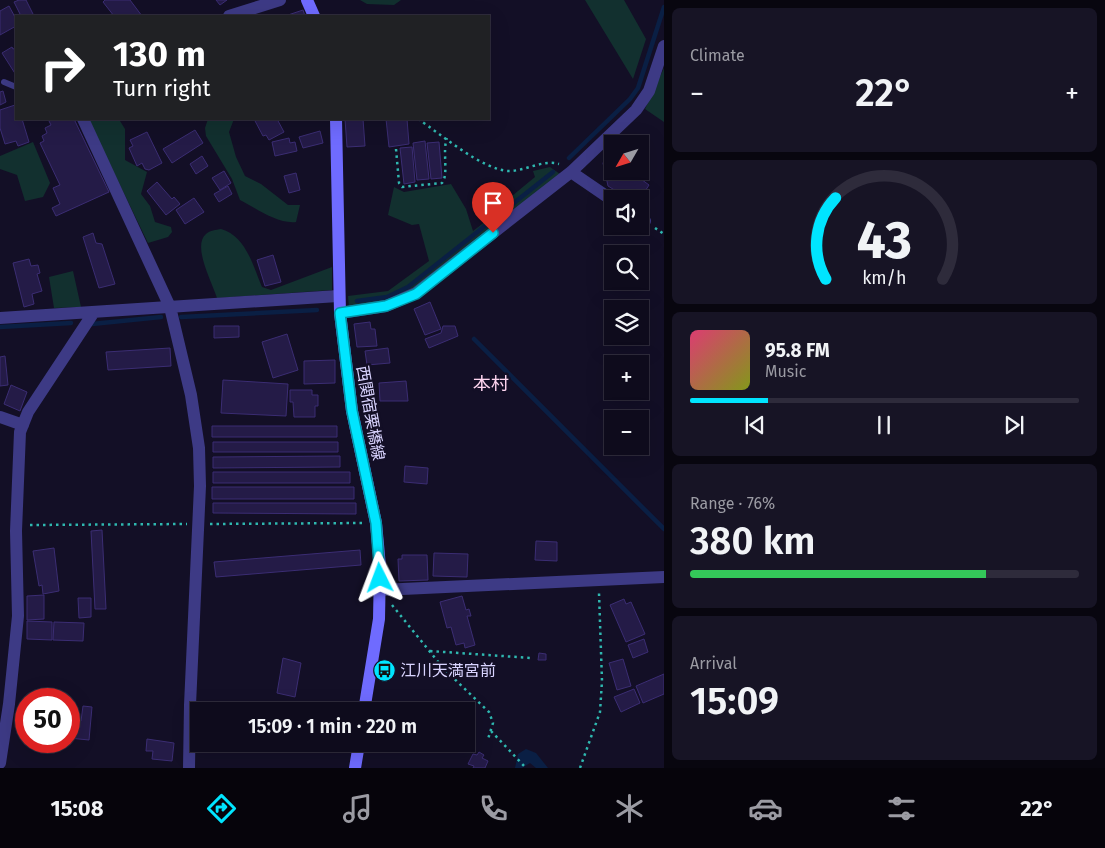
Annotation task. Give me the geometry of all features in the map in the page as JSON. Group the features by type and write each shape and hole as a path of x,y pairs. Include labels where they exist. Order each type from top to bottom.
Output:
{"main road":[{"path":"307,0 314,15"},
{"name":"西関宿栗橋線","path":"336,120 338,296 352,411 376,523 381,590 379,619 365,702"},
{"path":"355,768 358,752"}],"street":[{"path":"232,15 280,0"},
{"path":"340,313 386,306 416,294 571,172 636,110 648,91 664,46"},
{"path":"83,120 170,308 191,395 199,448 200,486 189,768"},
{"path":"571,172 604,195"},
{"path":"0,318 338,296"},
{"path":"0,763 9,704 18,616 16,531 20,432 28,412 94,312"},
{"path":"0,418 22,425"},
{"path":"381,590 598,582 664,577"}],"lane":[{"path":"4,82 15,87"}],"path":[{"path":"419,120 483,162 499,169 510,171 551,162 558,163 571,172"},
{"path":"396,149 399,184 402,187 442,182 446,178 443,147 446,138"},
{"path":"580,768 600,712 602,681 598,582"},
{"path":"381,590 456,682 489,712 493,723 488,739"},
{"path":"430,652 531,658"},
{"path":"491,731 526,768"}],"green space":[{"path":"360,0 401,0 394,5 367,4"},
{"path":"585,0 624,0 646,39 633,79"},
{"path":"664,68 664,122 645,109"},
{"path":"88,120 120,121 125,129 125,160 147,172 141,194 150,206 155,222 171,227 172,232 168,237 148,243"},
{"path":"208,120 234,120 229,132 236,157 245,176 261,184 288,205 300,205 296,222 281,221 240,200 232,179 206,136 205,128"},
{"path":"33,142 50,183 43,197 25,201 17,175 0,169 0,156"},
{"path":"550,167 560,174 424,282 393,300 349,308 348,296 388,291 429,261 419,224 412,225 388,215 394,187 404,192 451,184 466,209 473,231 507,205 506,201 535,177 533,171"},
{"path":"221,229 237,238 243,245 252,261 262,287 271,290 332,267 332,290 217,298 204,264 201,247 202,240 206,234"},
{"path":"73,271 81,307 54,308 49,277"}],"water":[{"path":"526,749 536,753 548,768 536,768 530,763 522,768 515,768 518,754"}],"building":[{"path":"26,0 34,15 20,15 14,2"},
{"path":"105,0 130,0 141,15 113,15 103,2"},
{"path":"216,0 227,0 220,5"},
{"path":"9,6 15,17 15,27 0,35 0,11"},
{"path":"303,10 305,15 288,15"},
{"path":"12,47 15,48 15,73 2,53"},
{"path":"3,91 6,102 0,105 0,92"},
{"path":"15,105 15,120 22,120 29,142 18,146 16,141 5,144 0,128 0,110"},
{"path":"48,120 74,120 109,192 56,216 52,208 60,204 53,188 60,185 40,143 44,141 42,136 47,133 45,128 51,125"},
{"path":"255,120 278,120 284,132 269,140 266,135 263,136"},
{"path":"345,120 363,120 365,146 347,147"},
{"path":"386,120 407,120 409,144 389,147"},
{"path":"195,130 203,143 172,163 163,149"},
{"path":"320,131 323,143 303,148 299,137"},
{"path":"147,132 162,163 149,170 145,169 142,163 137,166 129,148 133,146 130,140"},
{"path":"289,138 290,143 295,142 297,151 275,156 272,142"},
{"path":"425,141 429,179 417,180 413,143"},
{"path":"439,142 442,178 431,179 427,143"},
{"path":"412,147 415,182 404,184 400,148"},
{"path":"202,156 208,166 196,174 190,164"},
{"path":"224,171 231,183 220,190 212,178"},
{"path":"296,173 300,190 289,193 284,176"},
{"path":"607,180 642,180 649,185 646,190 614,190 608,186"},
{"path":"157,182 172,199 174,197 180,204 166,215 147,191"},
{"path":"228,186 232,194 219,202 214,194"},
{"path":"194,198 204,212 185,224 176,210"},
{"path":"93,233 96,243 102,244 115,284 99,288 83,237"},
{"path":"273,255 281,282 265,286 257,260"},
{"path":"29,259 31,266 38,265 40,273 37,274 42,291 32,294 34,304 24,307 13,263"},
{"path":"430,302 441,329 425,335 414,309"},
{"path":"370,322 371,329 375,329 377,346 357,347 354,324"},
{"path":"214,326 239,326 239,337 214,338"},
{"path":"443,326 455,326 458,336 429,348 425,339 441,333"},
{"path":"287,334 298,370 273,378 262,342"},
{"path":"170,348 171,366 108,370 106,352"},
{"path":"388,348 390,363 367,365 365,351"},
{"path":"5,356 8,385 0,386 0,357"},
{"path":"335,360 335,383 304,384 304,361"},
{"path":"223,380 288,384 286,416 221,413"},
{"path":"406,381 408,401 380,401 379,383"},
{"path":"11,385 27,392 20,411 4,404"},
{"path":"290,390 312,390 312,395 318,395 315,417 294,417 293,402 290,402"},
{"path":"212,426 337,426 337,437 212,437"},
{"path":"213,442 338,442 338,452 213,452"},
{"path":"340,456 340,467 213,468 213,457"},
{"path":"405,466 428,468 427,484 404,482"},
{"path":"213,472 350,472 350,483 213,483"},
{"path":"212,487 354,487 354,499 212,499"},
{"path":"213,503 356,503 356,514 213,513"},
{"path":"102,530 106,609 95,609 91,531"},
{"path":"536,541 557,542 557,561 535,560"},
{"path":"54,548 59,591 43,594 42,585 39,586 33,551"},
{"path":"360,550 361,565 216,577 214,562"},
{"path":"434,553 468,554 467,577 433,576"},
{"path":"402,555 427,555 428,580 399,581 398,559 402,559"},
{"path":"44,595 44,619 27,620 27,596"},
{"path":"462,596 466,610 469,609 471,616 467,616 475,645 465,648 464,643 456,645 451,627 447,628 440,602"},
{"path":"78,598 91,598 91,617 79,618"},
{"path":"624,599 626,604 631,602 645,634 626,642 610,605"},
{"path":"27,621 52,622 52,640 27,639"},
{"path":"54,622 84,623 83,641 53,640"},
{"path":"644,639 648,652 633,658 628,645"},
{"path":"539,653 546,654 546,660 538,660"},
{"path":"283,658 301,663 295,697 277,693"},
{"path":"623,659 631,686 617,690 609,663"},
{"path":"664,674 664,694 643,703 636,686"},
{"path":"634,689 640,703 621,712 614,697"},
{"path":"83,706 92,707 89,740 80,739"},
{"path":"147,739 174,743 172,761 152,759 153,751 146,751"},
{"path":"479,752 484,755 482,758 488,761 485,768 473,768 474,766 468,764 473,754 477,755"}],"waterway":[{"path":"569,158 630,99 638,88 664,7"},
{"path":"357,301 387,297 408,287 553,172"},
{"path":"181,317 317,310"},
{"path":"92,324 161,317"},
{"path":"0,327 71,323"},
{"path":"474,339 664,529"}],"place":[{"name":"江川天満宮前","path":"384,670"}],"district":[{"name":"本村","path":"491,384"}],"route":[{"path":"380,578 376,523 352,411 340,313 386,306 416,294 493,233"}]}
